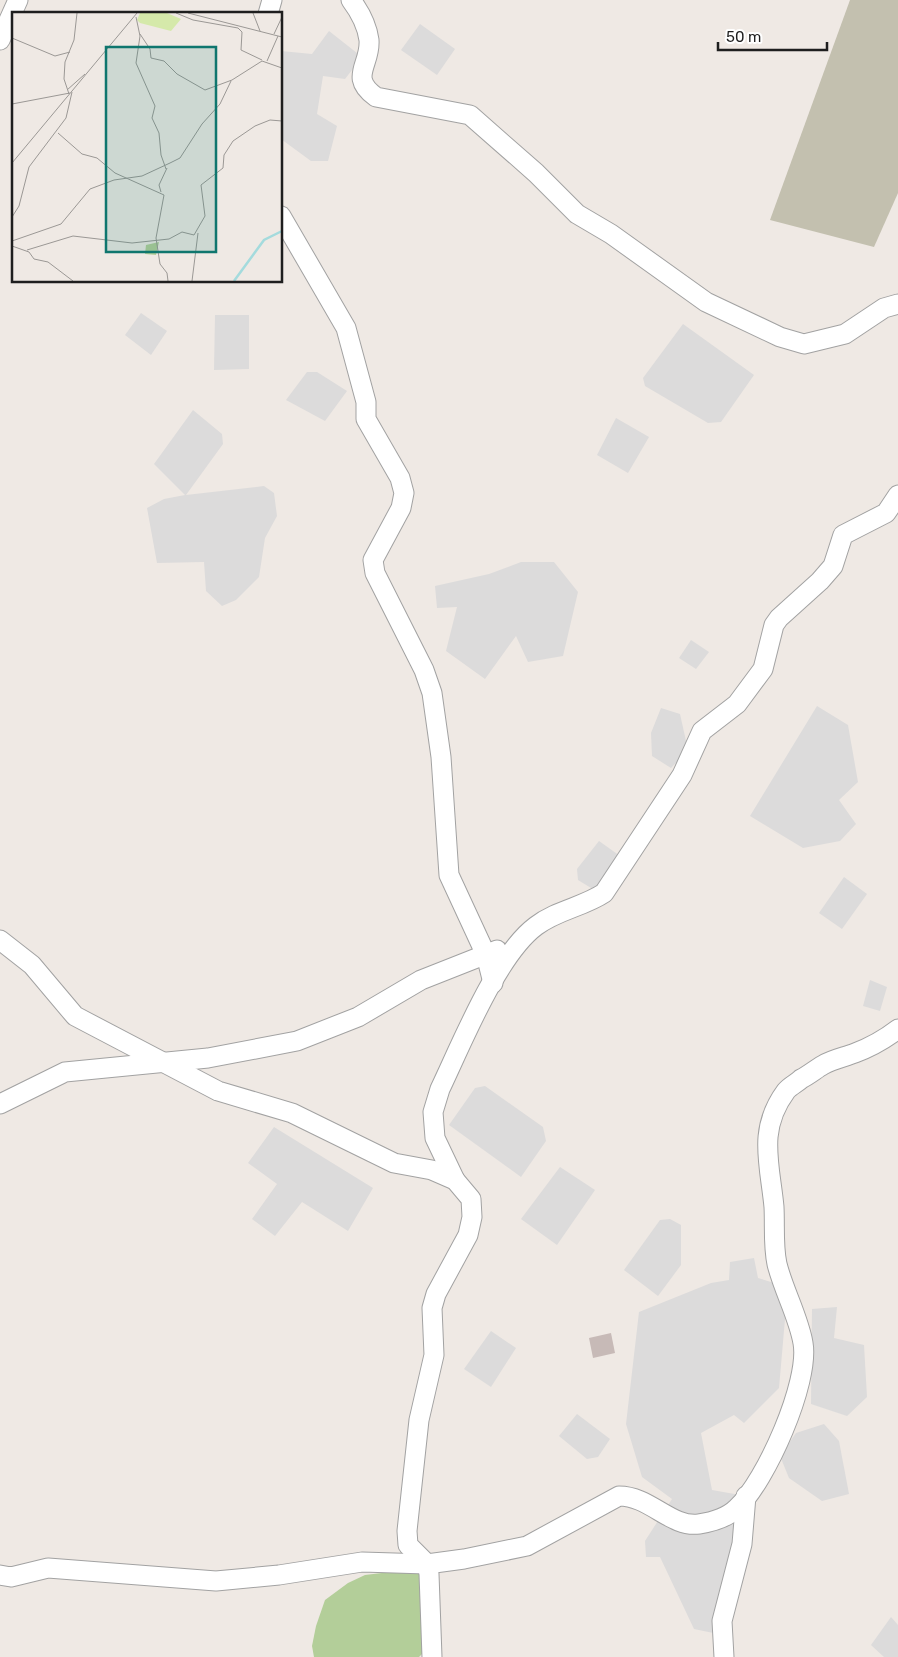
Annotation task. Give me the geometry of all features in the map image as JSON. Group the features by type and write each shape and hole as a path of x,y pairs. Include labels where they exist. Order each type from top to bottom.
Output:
{"street":[{"path":"13,12 18,0"},
{"path":"351,0 365,25 369,42 361,79 365,89 376,97 470,114 536,173 577,214 611,234 706,302 780,337 804,344 845,334 884,308 898,304"},
{"path":"0,40 12,13"},
{"path":"282,218 346,328 366,402 366,419 404,493 401,508 373,560 375,573 424,670 432,693 441,758 449,875 486,955 493,983"},
{"path":"432,1657 429,1574 427,1564 408,1545 407,1530 419,1420 434,1355 432,1308 436,1294 468,1235 472,1217 471,1199 455,1180 436,1138 433,1112 440,1089 506,957 535,926 555,914 591,902 604,893 682,775 702,731 737,704 764,669 774,625 779,618 820,581 833,566 843,535 886,513 898,494"},
{"path":"0,940 32,965 75,1016 159,1061 218,1091 292,1113 394,1163 432,1170 455,1180"},
{"path":"0,1104 65,1072 159,1061 208,1058 244,1050 297,1042 358,1017 421,980 522,940"},
{"path":"0,1574 11,1577 48,1568 216,1581 279,1575 362,1562 427,1564 464,1559 527,1546 619,1496 632,1496 685,1523 698,1524 716,1520 737,1508 759,1481 784,1430 802,1365 804,1343 777,1262 774,1207 767,1158 767,1137 774,1111 787,1089 824,1064 857,1053 898,1029"},
{"path":"724,1657 722,1621 742,1544 746,1496"}],"shaded area":[{"path":"850,0 898,0 898,193 874,247 770,220"},
{"path":"420,24 455,49 437,75 401,50"},
{"path":"329,31 362,57 345,79 323,76 317,114 337,126 328,161 311,161 282,140 282,51 312,54"},
{"path":"141,313 167,331 151,355 125,335"},
{"path":"215,315 249,315 249,369 214,370"},
{"path":"683,324 754,375 721,422 708,423 645,386 643,378"},
{"path":"307,372 317,372 347,391 325,421 286,400"},
{"path":"193,410 222,434 223,444 186,495 264,486 274,493 277,516 265,538 259,577 236,600 222,606 206,591 204,562 157,563 147,508 164,499 185,495 154,464"},
{"path":"616,418 649,437 628,473 597,455"},
{"path":"521,562 554,562 578,592 563,656 528,662 516,636 485,679 446,651 457,607 437,608 435,586 489,574"},
{"path":"691,640 709,652 696,669 679,658"},
{"path":"817,706 848,725 858,782 839,800 856,824 840,841 803,848 750,816"},
{"path":"661,708 680,714 688,750 671,768 652,756 651,733"},
{"path":"599,841 620,856 596,891 578,880 577,869"},
{"path":"844,877 867,894 842,929 819,913"},
{"path":"870,980 887,987 880,1011 863,1006"},
{"path":"485,1086 543,1127 546,1141 521,1177 449,1125 475,1088"},
{"path":"274,1127 373,1188 348,1231 302,1202 275,1236 252,1219 277,1184 248,1163"},
{"path":"560,1167 595,1190 557,1245 521,1219"},
{"path":"670,1219 681,1225 681,1265 658,1296 624,1270 660,1220"},
{"path":"754,1258 758,1278 784,1286 787,1296 779,1388 744,1423 734,1415 701,1433 712,1490 746,1496 723,1635 694,1629 660,1557 646,1557 645,1541 672,1499 642,1477 626,1424 639,1312 711,1283 729,1280 730,1262"},
{"path":"837,1307 834,1338 864,1345 867,1397 847,1416 811,1404 812,1309"},
{"path":"491,1331 516,1348 491,1387 464,1369"},
{"path":"577,1414 610,1439 598,1457 587,1459 559,1436"},
{"path":"824,1424 839,1441 849,1494 822,1501 789,1478 780,1456 796,1433"},
{"path":"891,1617 898,1625 898,1657 884,1657 871,1645"}],"green space":[{"path":"390,1572 429,1574 431,1645 419,1657 314,1657 312,1646 316,1626 325,1600 348,1583 365,1575"}],"building":[{"path":"611,1333 615,1353 593,1358 589,1338"}]}
